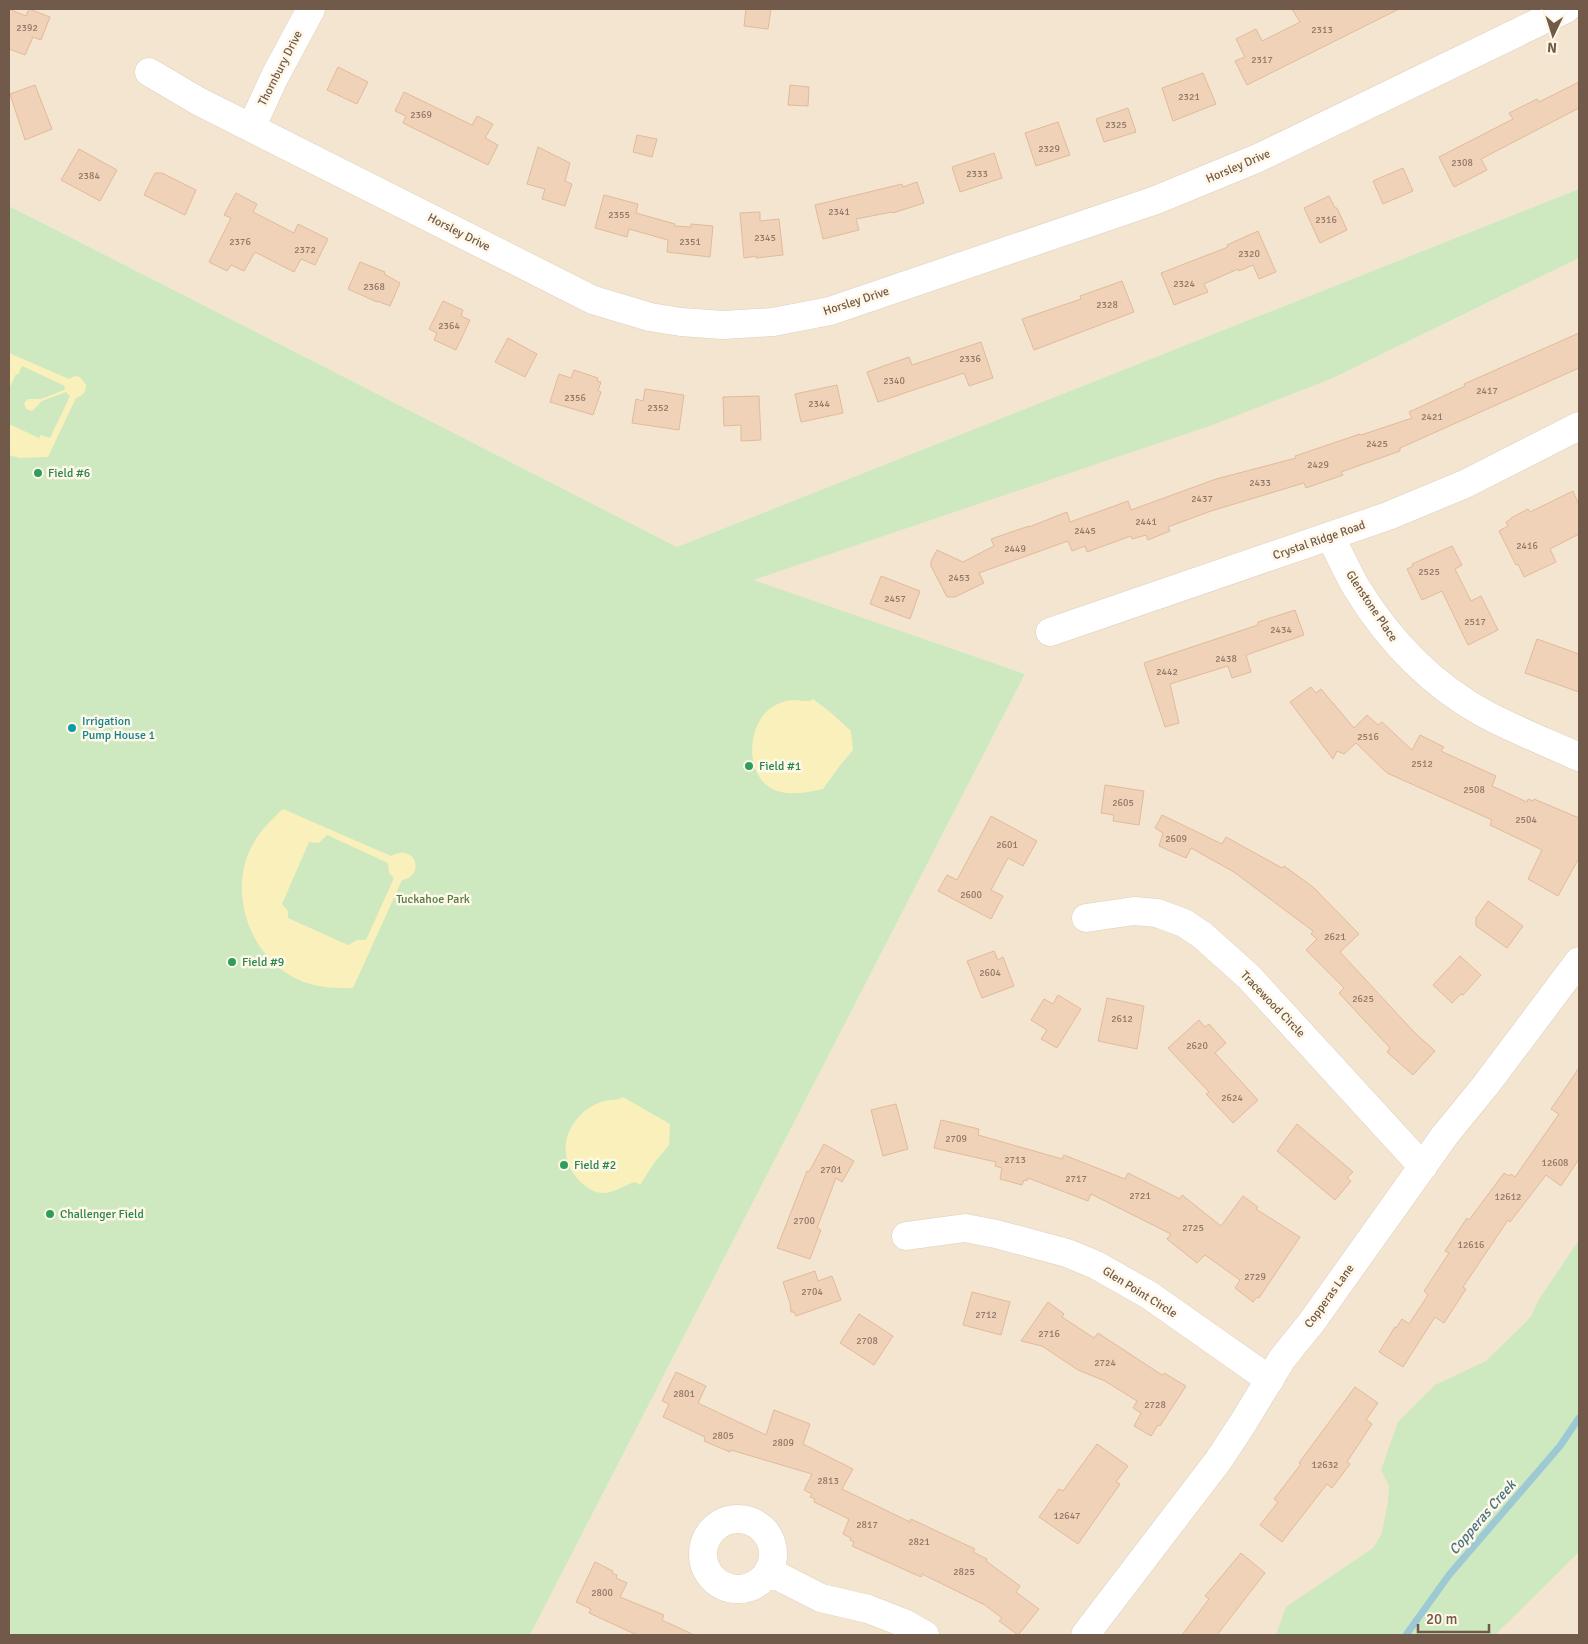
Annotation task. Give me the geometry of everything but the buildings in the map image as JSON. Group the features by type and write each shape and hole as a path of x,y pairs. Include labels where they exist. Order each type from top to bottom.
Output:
{"street":[{"name":"Thornbury Drive","path":"251,128 275,76 311,9"},
{"name":"Horsley Drive","path":"149,72 198,101 593,300 650,318 723,325 772,322 830,311 1156,200 1258,158 1566,9"},
{"name":"Crystal Ridge Road","path":"1050,632 1388,516 1465,484 1579,426"},
{"name":"Glenstone Place","path":"1330,536 1356,587 1387,632 1411,660 1462,700 1486,715 1579,757"},
{"name":"Tracewood Circle","path":"1086,918 1134,910 1157,913 1184,923 1202,935 1249,978 1423,1167"},
{"name":"Copperas Lane","path":"1085,1635 1218,1461 1282,1359 1311,1322 1444,1135 1485,1086 1579,961"},
{"name":"Glen Point Circle","path":"906,1236 965,1228 996,1234 1067,1253 1126,1280 1270,1380"},
{"path":"768,1571 821,1598 868,1610 904,1623 925,1635"}],"shaded area":[{"path":"9,9 1579,9 1579,189 677,547 9,206"},
{"path":"1579,258 1579,1382 1371,1635 530,1635 1025,674 752,580 1333,378"},
{"path":"1579,1452 1579,1635 1442,1635"}],"green space":[{"name":"Tuckahoe Park","path":"1579,189 1579,258 1333,378 1215,424 753,580 1025,674 530,1635 9,1635 9,206 677,547"},
{"path":"1579,1240 1579,1552 1495,1635 1276,1635 1286,1607 1373,1548 1382,1533 1389,1486 1381,1470 1398,1422 1435,1385 1486,1361 1531,1317 1538,1301"}],"sand":[{"path":"9,353 69,379 75,376 80,377 86,385 84,393 76,398 48,457 20,458 9,455 9,424 39,438 41,435 50,438 70,396 66,392 42,401 32,411 26,409 24,403 28,399 41,399 64,390 65,386 22,366 9,389"},
{"path":"813,699 851,731 853,750 823,789 794,793 777,791 759,777 755,767 752,755 753,743 759,721 775,705 790,700 806,701"},
{"path":"283,809 391,856 407,853 415,861 414,873 402,880 353,988 318,986 288,974 271,961 258,944 249,926 243,905 242,884 245,864 256,839","holes":["327,835 388,863 389,873 394,878 366,940 357,940 348,945 288,918 288,911 282,904 309,842 319,843"]},
{"path":"623,1097 670,1124 669,1145 654,1163 640,1185 635,1182 611,1192 597,1192 583,1184 571,1170 566,1153 568,1136 571,1127 582,1113 601,1102"}],"waterway":[{"name":"Copperas Creek","path":"1406,1635 1449,1575 1560,1446 1579,1418"}],"place":[{"name":"Field #6","path":"38,473"},
{"name":"Irrigation Pump House 1","path":"72,728"},
{"name":"Field #1","path":"749,766"},
{"name":"Field #9","path":"232,962"},
{"name":"Field #2","path":"564,1165"},
{"name":"Challenger Field","path":"50,1214"}]}
